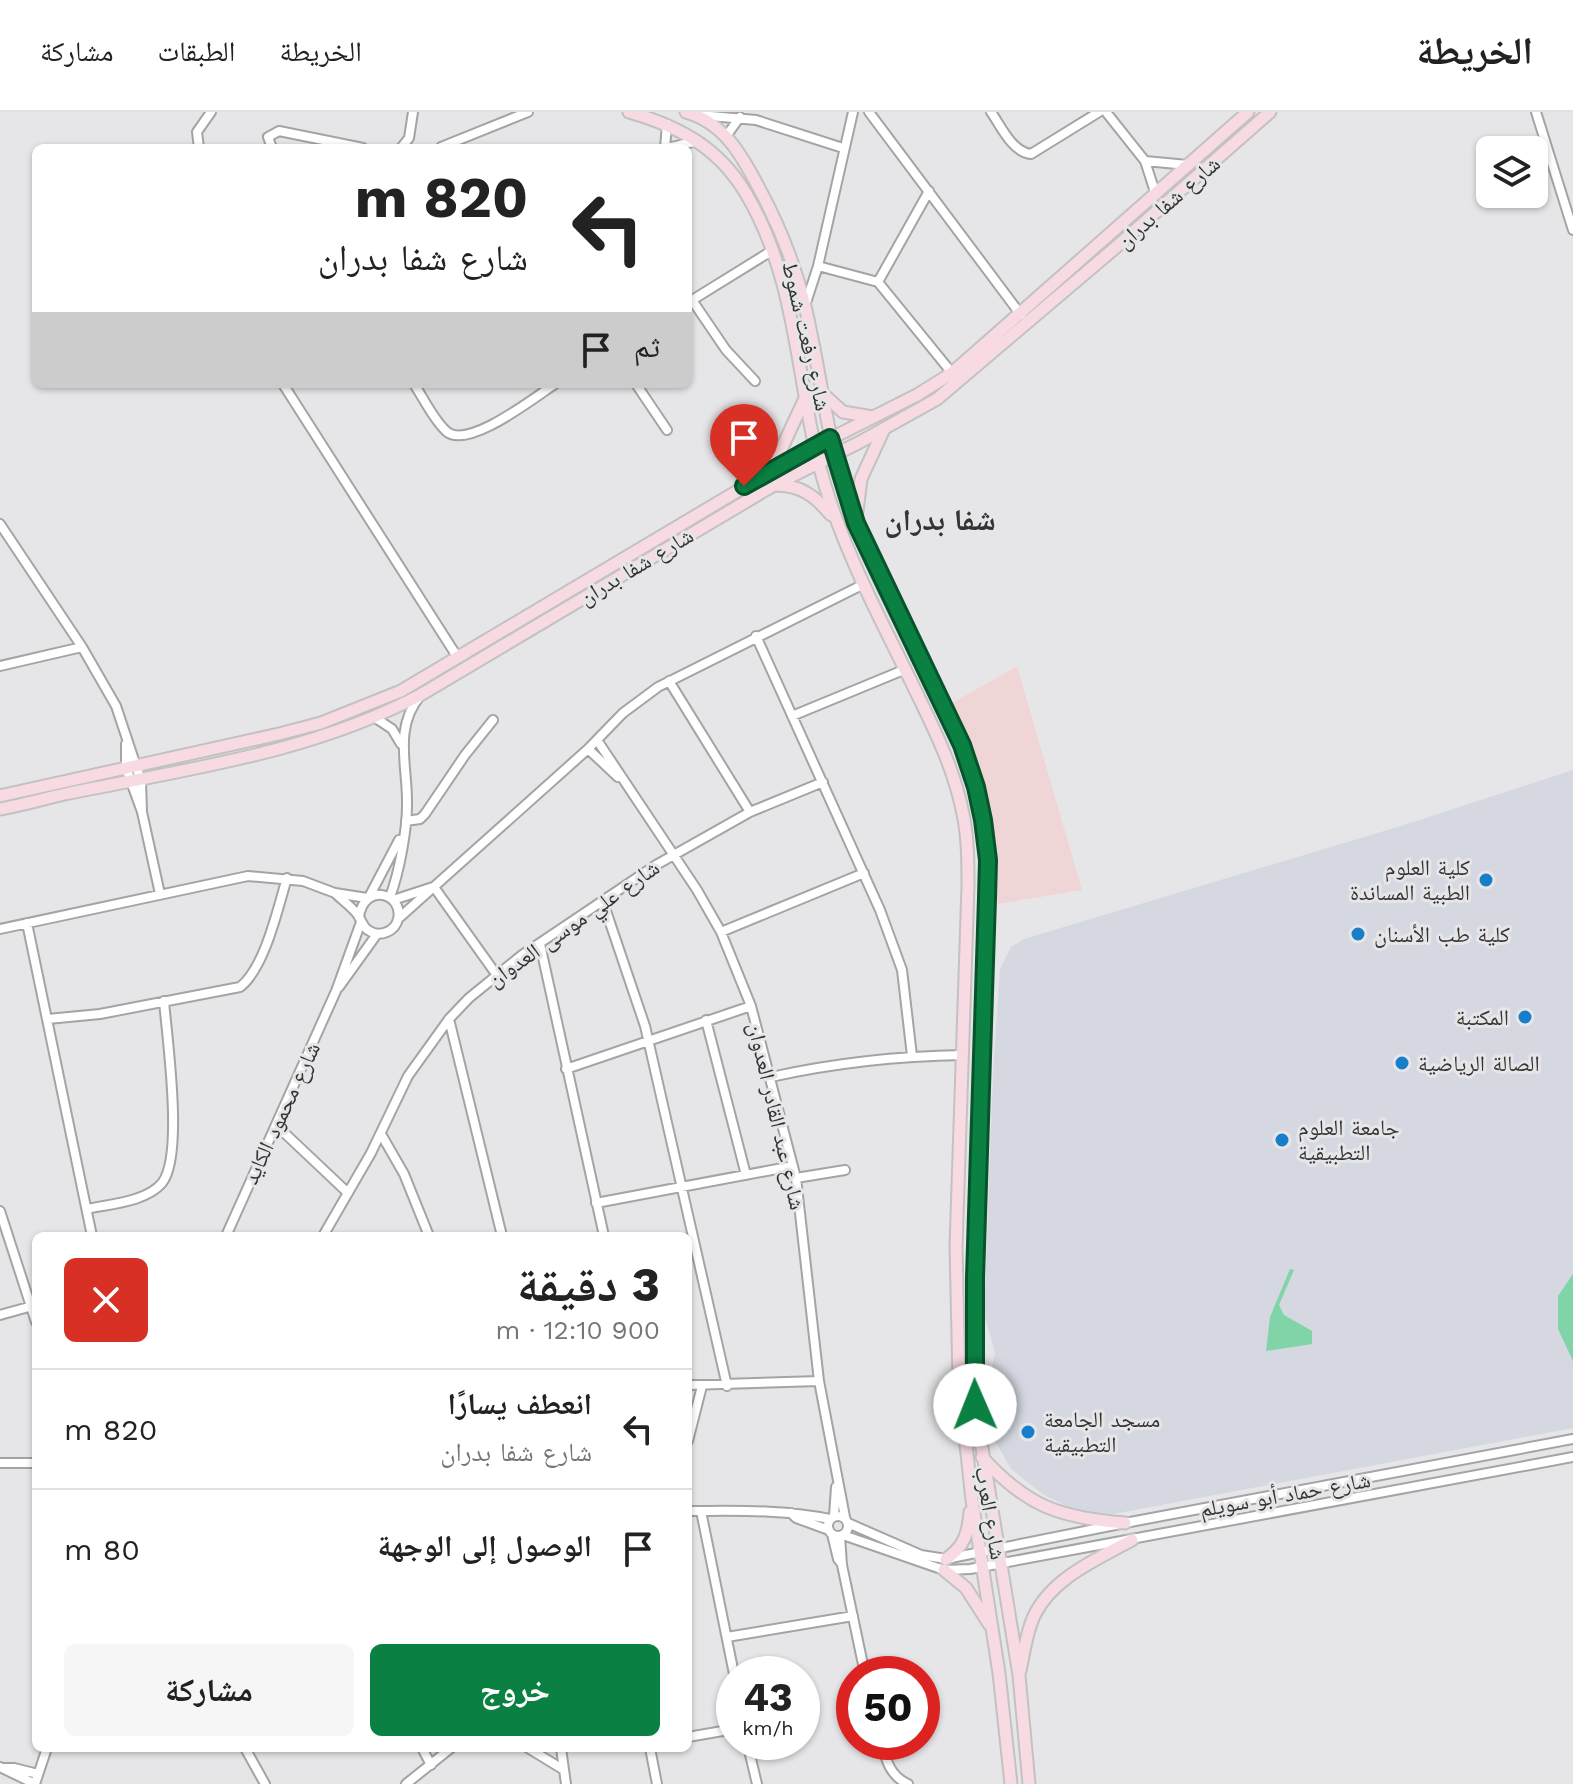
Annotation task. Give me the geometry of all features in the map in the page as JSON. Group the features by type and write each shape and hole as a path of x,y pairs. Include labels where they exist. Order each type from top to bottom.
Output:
{"main road":[{"name":"شارع رفعت شموط","path":"629,112 667,124 698,141 735,176 757,213 773,250 795,328 819,462"},
{"name":"شارع شفا بدران","path":"0,796 226,748 321,723 390,697 816,445 952,373 1248,112"},
{"name":"شارع شفا بدران","path":"0,809 261,754 335,732 422,694 774,485 884,429 952,388 1270,112"},
{"name":"شارع رفعت شموط","path":"690,113 727,135 755,180 776,224 805,307 834,455"},
{"path":"821,392 843,412 874,417"},
{"path":"771,471 807,393"},
{"path":"856,523 861,479 884,429"},
{"name":"شارع العرب","path":"834,455 856,523 962,745 983,820 988,860 975,1405 1019,1675 1029,1784"},
{"name":"شارع العرب","path":"819,462 837,521 864,584 945,752 964,816 968,886 956,1307 960,1396 972,1500 1005,1719 1011,1784"},
{"path":"774,485 788,485 810,494 837,521"},
{"path":"981,1456 1011,1487 1027,1498 1083,1520 1125,1523"},
{"path":"972,1500 964,1542 945,1565 966,1588 992,1629"},
{"path":"1019,1675 1033,1619 1048,1597 1076,1572 1132,1540"}],"street":[{"path":"198,144 197,132 211,112"},
{"path":"404,144 409,138 413,112"},
{"path":"448,144 528,112"},
{"path":"805,307 818,266 853,112"},
{"path":"869,112 1021,315"},
{"path":"991,112 1013,144 1031,154 1099,112"},
{"path":"1106,112 1145,161 1156,195"},
{"path":"1536,112 1573,230"},
{"path":"690,113 757,116 843,148"},
{"path":"727,135 740,117"},
{"path":"666,144 667,124"},
{"path":"271,144 268,137 279,131 343,144"},
{"path":"684,144 698,141"},
{"path":"1145,161 1189,165"},
{"path":"878,282 929,191"},
{"path":"692,301 773,250"},
{"path":"818,266 878,282 952,373"},
{"path":"692,305 726,350 755,381"},
{"path":"286,388 458,658"},
{"path":"417,388 445,430 459,437 478,432 549,388"},
{"path":"639,388 667,430"},
{"path":"1,528 82,647 116,706 126,735 160,894"},
{"path":"335,893 367,930 377,934 387,932 588,749 623,713 669,681 864,584"},
{"path":"756,636 864,873 902,970 912,1056"},
{"path":"0,666 82,647"},
{"path":"792,716 906,669"},
{"path":"669,681 750,812"},
{"path":"399,918 398,908 391,898 406,821 407,790 402,747 406,718 422,694"},
{"path":"374,717 392,729 402,747"},
{"path":"406,821 420,819 425,814 493,720"},
{"name":"شارع عبد القادر العدوان","path":"597,740 721,932 751,1006 796,1178 819,1381 846,1520"},
{"name":"شارع عبد القادر العدوان","path":"588,749 625,783"},
{"name":"شارع علي موسى العدوان","path":"325,1232 381,1134 408,1076 449,1019 496,974 673,854 750,812 823,782"},
{"path":"360,919 361,906 404,833"},
{"path":"721,932 864,873"},
{"path":"0,929 248,876 287,878 335,893 368,898 380,894 391,898 434,887"},
{"path":"48,1019 100,1014 231,990 246,982 263,950 287,878"},
{"path":"434,887 496,974"},
{"path":"603,902 639,1003 691,1232"},
{"name":"شارع محمود الكايد","path":"228,1232 336,991 360,919"},
{"path":"27,923 91,1232"},
{"name":"شارع محمود الكايد","path":"336,991 377,934"},
{"path":"540,944 603,1232"},
{"path":"87,1209 147,1194 163,1182 174,1122 164,1001"},
{"path":"566,1069 751,1006"},
{"path":"449,1019 501,1232"},
{"path":"706,1020 746,1175"},
{"path":"771,1077 808,1069 912,1056 963,1055"},
{"path":"276,1125 348,1193"},
{"path":"381,1134 404,1174 427,1232"},
{"path":"596,1203 793,1166"},
{"path":"796,1178 845,1170"},
{"path":"0,1211 32,1302"},
{"path":"692,1235 727,1386"},
{"path":"0,1315 32,1305"},
{"path":"692,1385 819,1381"},
{"path":"692,1425 702,1386"},
{"name":"شارع حماد أبو سويلم","path":"945,1565 980,1552 1573,1439"},
{"name":"شارع حماد أبو سويلم","path":"945,1565 982,1568 1573,1457"},
{"path":"0,1463 32,1463"},
{"name":"شارع عبد القادر العدوان","path":"837,1482 832,1517 861,1656"},
{"path":"692,1511 756,1510 832,1517 846,1520 945,1565"},
{"path":"701,1511 731,1656"},
{"path":"791,1513 796,1518 836,1534 945,1565"},
{"path":"836,1534 848,1530 846,1520"},
{"path":"727,1637 853,1616"},
{"path":"692,1736 716,1732"},
{"path":"1,1768 37,1779 46,1752"},
{"path":"247,1752 265,1784"},
{"path":"424,1752 431,1765"},
{"path":"406,1784 446,1752"},
{"path":"535,1752 564,1770"},
{"path":"562,1752 566,1784"},
{"path":"651,1752 657,1784"},
{"path":"751,1760 757,1784"},
{"path":"887,1760 891,1770 908,1784"}],"shaded area":[{"path":"1017,666 1082,890 998,904 974,768 949,705"},
{"name":"جامعة العلوم التطبيقية","path":"1573,770 1573,1428 1108,1515 1076,1511 1044,1495 1011,1469 993,1437 985,1409 985,1395 995,1353 984,1313 993,1074 1000,969 1011,947 1024,939 1404,825"}],"green space":[{"path":"1290,1269 1294,1270 1279,1305 1284,1315 1312,1331 1312,1344 1266,1351 1270,1317"},
{"path":"1573,1274 1573,1361 1558,1329 1558,1296"}],"place":[{"name":"كلية العلوم الطبية المساندة","path":"1486,880"},
{"name":"كلية طب الأسنان","path":"1358,934"},
{"name":"المكتبة","path":"1525,1017"},
{"name":"الصالة الرياضية","path":"1402,1063"},
{"name":"جامعة العلوم التطبيقية","path":"1282,1140"},
{"name":"مسجد الجامعة التطبيقية","path":"1028,1432"}],"district":[{"name":"شفا بدران","path":"940,520"}],"route":[{"path":"744,486 830,438 856,523 962,745 976,787 988,860 975,1278 975,1405"}]}
